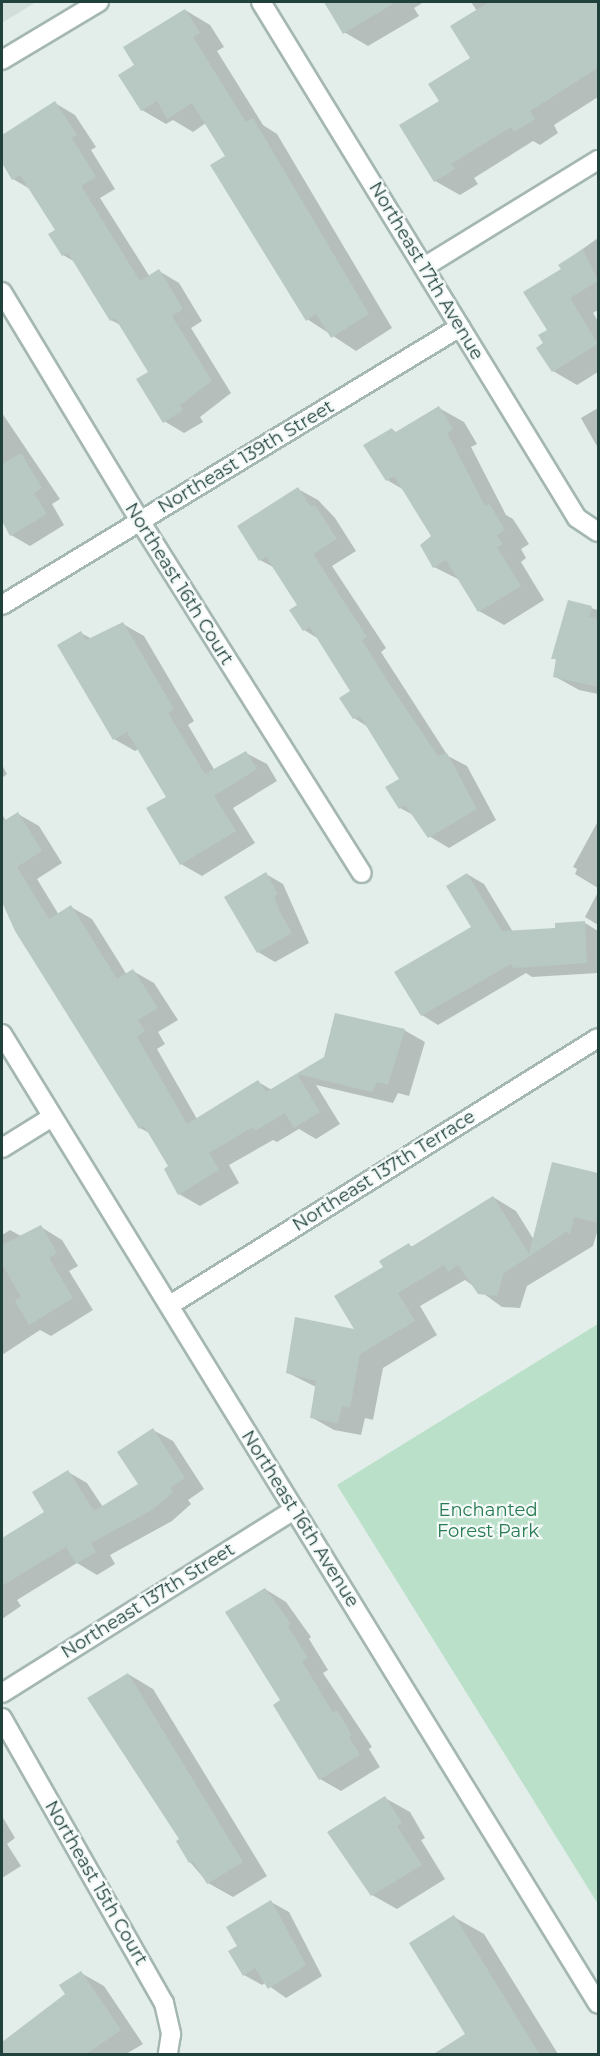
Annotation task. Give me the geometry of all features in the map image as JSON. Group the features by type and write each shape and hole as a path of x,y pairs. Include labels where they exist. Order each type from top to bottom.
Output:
{"street":[{"path":"2,60 99,2"},
{"name":"Northeast 17th Avenue","path":"261,2 577,518 598,532"},
{"path":"424,267 598,160"},
{"name":"Northeast 16th Court","path":"2,292 140,521 362,873"},
{"name":"Northeast 139th Street","path":"2,605 460,327"},
{"name":"Northeast 16th Avenue","path":"2,1034 598,2004"},
{"name":"Northeast 137th Terrace","path":"170,1305 598,1038"},
{"path":"2,1148 52,1117"},
{"name":"Northeast 137th Street","path":"2,1693 294,1510"},
{"name":"Northeast 15th Court","path":"2,1718 164,2003 171,2034 168,2055"}],"shaded area":[{"path":"2,2 36,2 2,23"}],"green space":[{"name":"Enchanted Forest Park","path":"598,1324 598,1904 337,1485"}],"building":[{"path":"324,2 396,2 343,34"},
{"path":"489,2 598,2 598,68 530,111 535,119 514,132 511,127 451,164 455,169 434,182 399,125 439,101 428,84 470,58 450,26"},
{"path":"185,9 200,33 193,37 246,122 253,118 369,314 331,338 316,314 306,321 210,165 225,156 192,103 167,119 157,101 141,111 118,75 134,65 123,47"},
{"path":"55,101 77,135 72,138 96,177 81,186 140,281 159,269 183,309 172,316 212,381 180,405 183,410 163,423 136,379 148,372 115,318 110,321 68,253 62,256 48,234 55,230 20,175 12,180 2,163 2,135"},
{"path":"583,249 598,281 570,298 598,344 552,372 536,348 543,343 538,335 547,330 523,292 561,269 558,265"},
{"path":"439,406 453,429 447,433 485,506 489,503 505,530 497,535 503,544 497,547 521,586 478,612 446,560 433,568 420,545 431,536 394,476 386,481 363,445 392,428 394,433"},
{"path":"21,453 42,488 34,493 47,514 10,536 2,521 2,464"},
{"path":"298,487 311,507 315,505 337,539 313,554 367,637 362,640 390,685 438,756 447,753 477,809 428,838 405,805 399,809 385,787 399,779 360,716 353,719 339,698 350,691 310,627 303,631 289,610 297,605 266,557 259,561 237,526"},
{"path":"568,600 592,606 589,617 598,619 598,687 553,677 556,659 551,659"},
{"path":"123,622 174,709 168,713 205,774 246,751 257,769 214,796 236,831 180,865 146,808 166,797 127,732 113,740 57,645 81,631 86,640"},
{"path":"18,812 42,851 17,867 49,919 71,905 117,979 133,969 158,1008 138,1020 145,1031 137,1037 187,1124 258,1080 266,1092 324,1057 335,1013 405,1029 388,1085 377,1082 372,1092 297,1074 320,1112 294,1128 285,1113 255,1131 253,1127 209,1153 219,1170 178,1195 164,1169 168,1166 144,1126 139,1129 15,931 2,902 2,822"},
{"path":"266,872 278,894 274,896 279,910 292,933 257,953 224,897"},
{"path":"467,873 502,931 555,928 555,923 585,921 587,963 513,968 511,964 421,1016 394,972 471,927 446,886"},
{"path":"552,1162 598,1173 598,1223 574,1217 570,1234 566,1232 504,1273 497,1296 478,1294 458,1265 448,1272 444,1265 398,1293 415,1321 360,1354 350,1408 342,1406 338,1423 310,1418 316,1381 286,1373 295,1317 354,1329 334,1296 383,1267 379,1261 409,1243 411,1247 493,1196 529,1254"},
{"path":"41,1225 57,1253 49,1258 73,1298 29,1325 15,1301 21,1297 2,1264 2,1245"},
{"path":"153,1428 185,1478 170,1488 173,1492 152,1510 91,1543 96,1552 76,1564 66,1547 2,1586 2,1538 44,1512 32,1492 68,1470 94,1511 138,1484 117,1452"},
{"path":"265,1588 291,1624 288,1626 308,1658 302,1661 333,1713 337,1710 352,1735 349,1737 360,1755 319,1780 273,1705 280,1700 225,1612"},
{"path":"128,1673 243,1862 207,1884 193,1861 189,1863 176,1841 179,1839 87,1698"},
{"path":"385,1796 402,1823 397,1826 422,1865 371,1896 327,1832"},
{"path":"271,1900 306,1965 268,1989 255,1968 243,1976 228,1951 237,1946 226,1927"},
{"path":"454,1915 540,2055 432,2055 465,2034 409,1943"},
{"path":"81,1971 121,2030 85,2055 2,2055 2,2042 65,1994 59,1985"}]}
